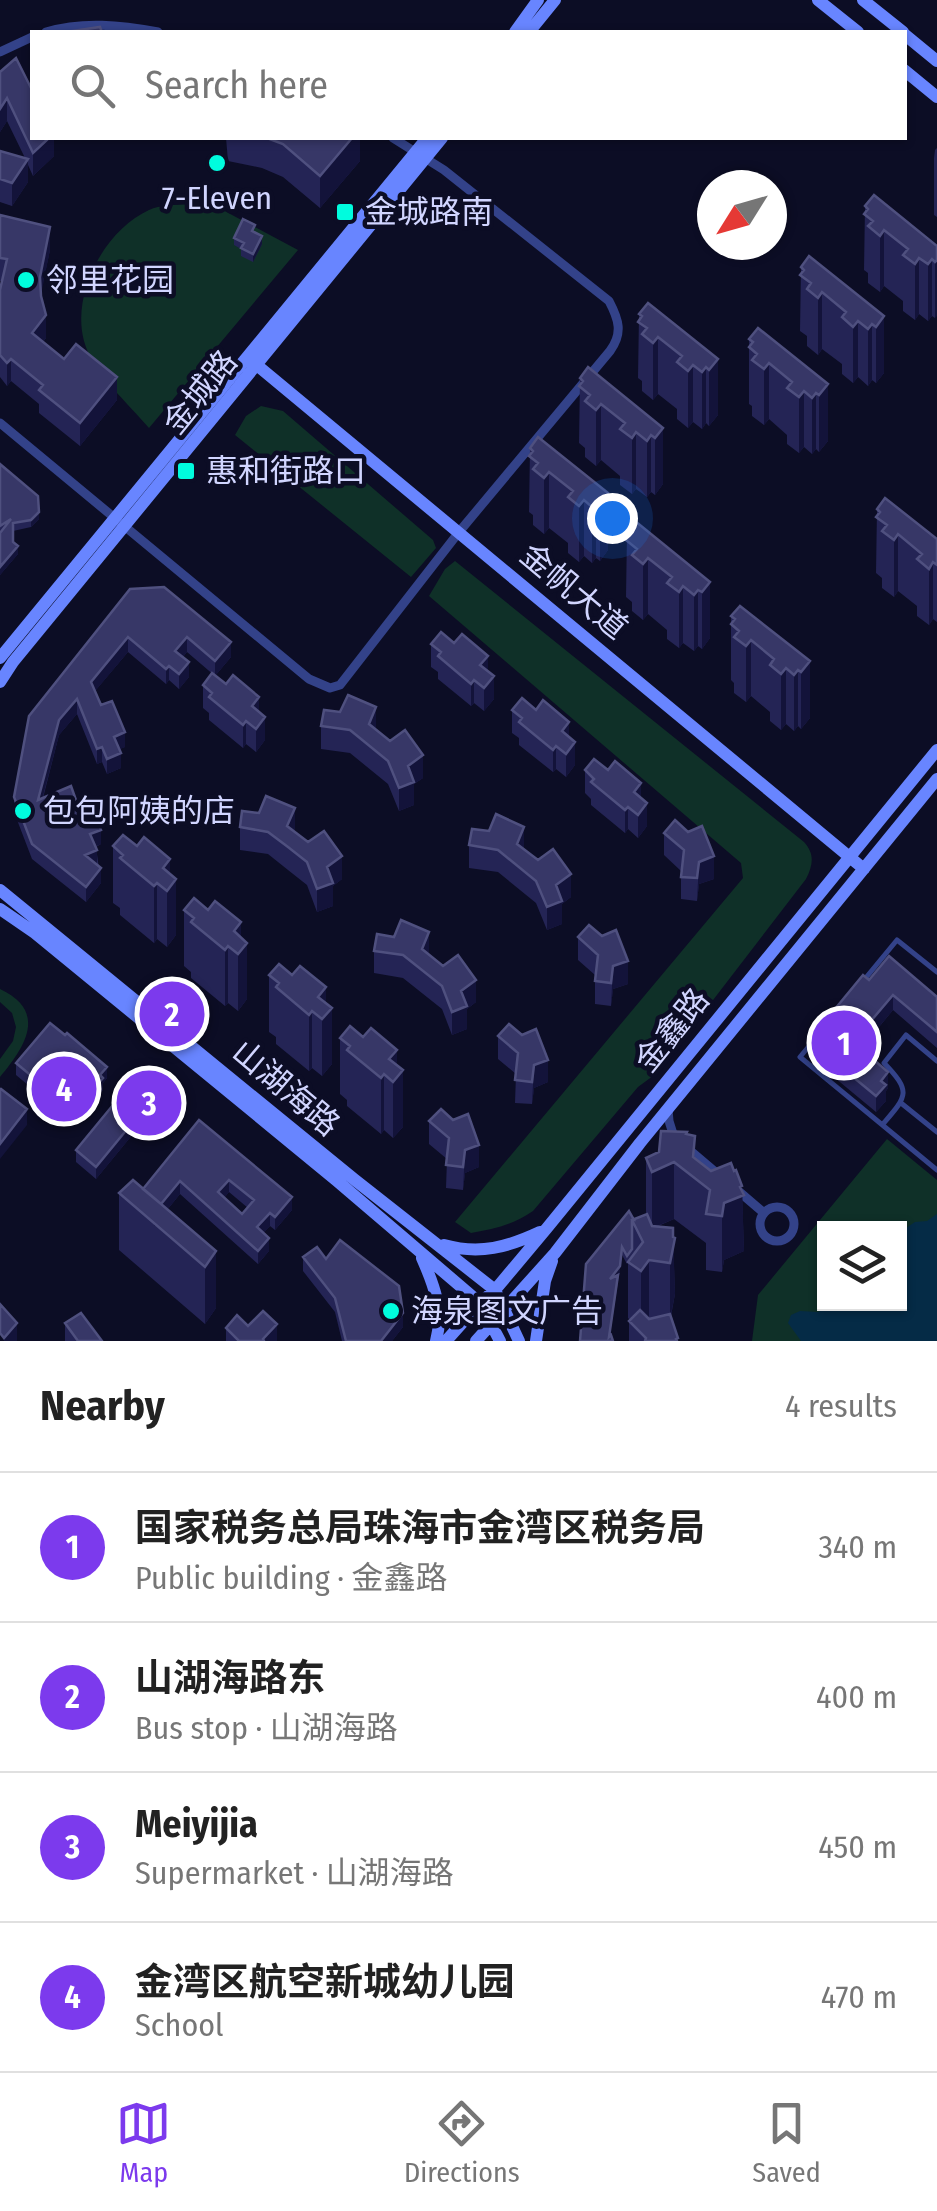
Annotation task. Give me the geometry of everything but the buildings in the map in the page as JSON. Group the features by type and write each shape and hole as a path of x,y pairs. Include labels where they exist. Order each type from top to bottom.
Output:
{"street":[{"path":"516,30 538,0"},
{"path":"531,30 555,0"},
{"path":"818,0 856,30"},
{"path":"863,0 900,30"},
{"path":"58,30 88,25 147,30"},
{"path":"907,35 937,60"},
{"path":"0,52 30,38"},
{"path":"907,72 937,97"},
{"path":"0,423 310,679 330,688 340,684 617,341 619,320 609,301 444,170 395,140"},
{"name":"金城路","path":"420,155 426,140"},
{"name":"金城路","path":"0,658 120,522 420,155 439,140"},
{"name":"金帆大道","path":"252,362 864,869"},
{"name":"金城路","path":"0,682 120,522"},
{"name":"金鑫路","path":"446,1341 547,1228 937,750"},
{"name":"金鑫路","path":"476,1341 555,1253 640,1142 937,779"},
{"name":"山湖海路","path":"0,890 495,1290 519,1341"},
{"name":"山湖海路","path":"0,909 50,945 480,1303 500,1341"},
{"path":"668,1109 674,1137 764,1213"},
{"path":"640,1142 674,1137"},
{"path":"436,1243 458,1249 488,1250 514,1244 547,1228"},
{"path":"418,1251 438,1300 436,1341"},
{"path":"536,1341 544,1281 555,1253"}],"lane":[{"path":"860,984 897,940 937,972"},
{"path":"824,1028 800,1057 937,1170"},
{"path":"882,1125 905,1093 884,1063 906,1035 937,1061"},
{"path":"901,1103 937,1132"}],"green space":[{"path":"187,204 219,208 298,250 149,428 88,353 81,322 82,303 95,265 118,232 149,210"},
{"path":"261,406 283,411 433,540 436,548 411,577 235,435 246,416"},
{"path":"455,561 804,842 812,860 806,879 657,1073 638,1087 533,1211 503,1226 471,1233 455,1222 743,878 741,863 429,596 445,569"},
{"path":"0,989 15,998 28,1019 23,1042 0,1077 0,1059 13,1041 16,1027 12,1013 0,1002"},
{"path":"887,1139 937,1180 937,1341 752,1341 758,1295 817,1224 817,1311 907,1311 907,1221 819,1221"}],"water":[{"path":"937,1214 937,1341 801,1341 788,1323 791,1315 800,1311 907,1311 907,1227"}],"place":[{"name":"7-Eleven","path":"217,163"},
{"name":"金城路南","path":"345,212"},
{"name":"邻里花园","path":"26,280"},
{"name":"惠和街路口","path":"186,471"},
{"name":"包包阿姨的店","path":"23,811"},
{"name":"山湖海路东","path":"172,1014"},
{"name":"国家税务总局珠海市金湾区税务局","path":"844,1043"},
{"name":"金湾区航空新城幼儿园","path":"64,1089"},
{"name":"Meiyijia","path":"149,1103"},
{"name":"海泉图文广告","path":"391,1311"}]}
